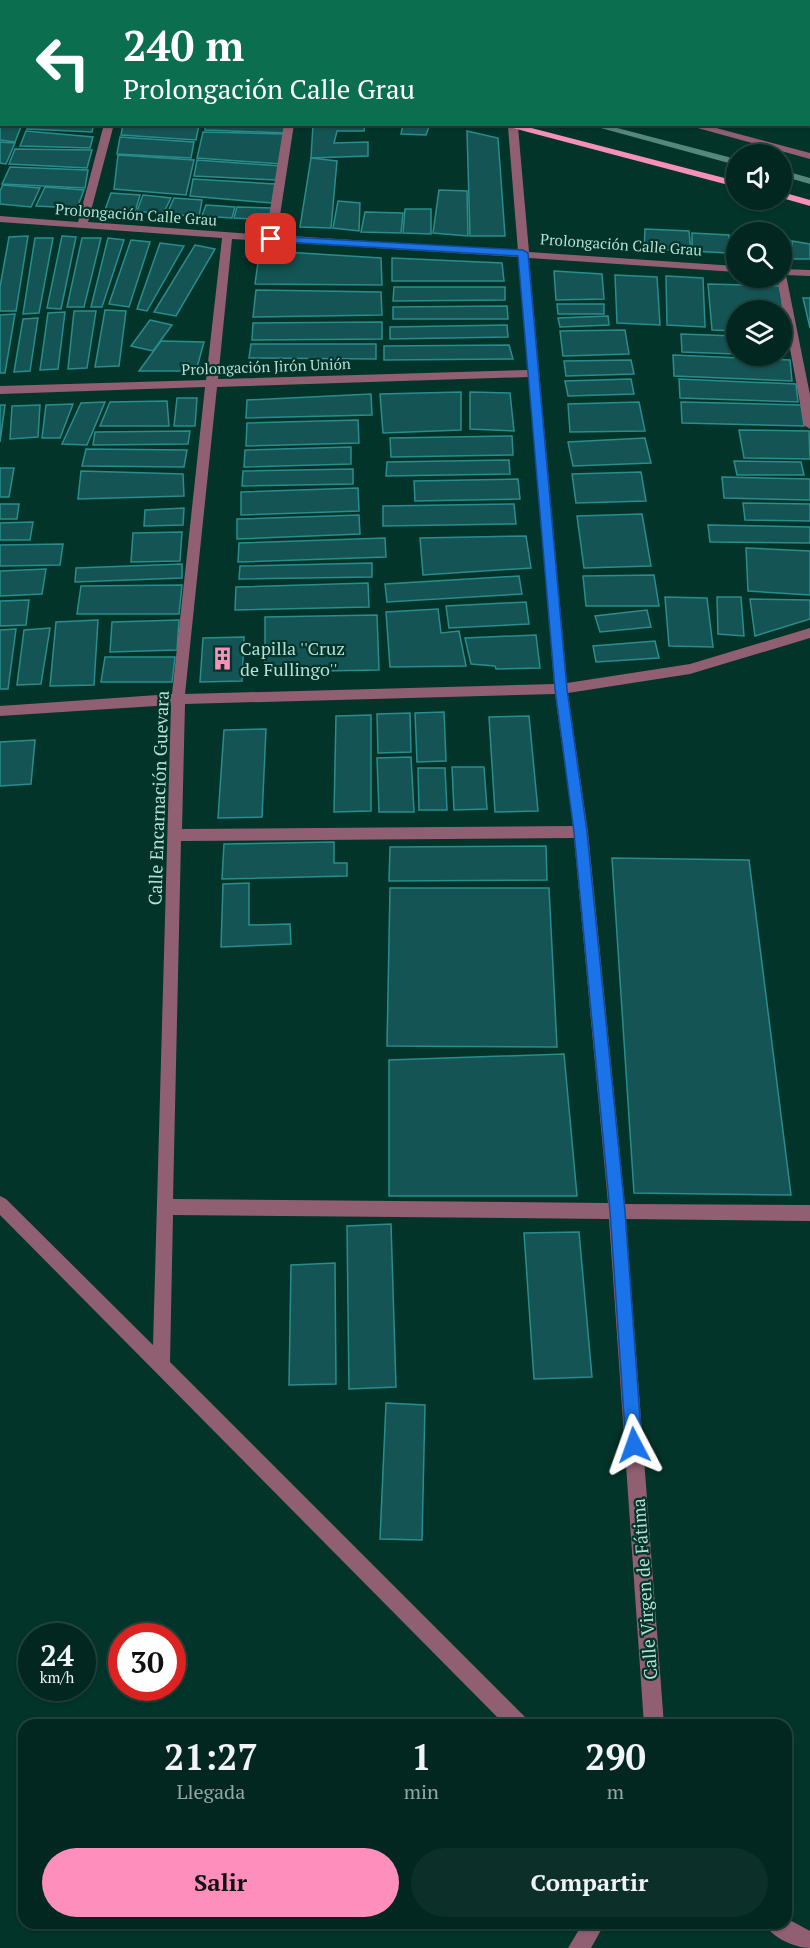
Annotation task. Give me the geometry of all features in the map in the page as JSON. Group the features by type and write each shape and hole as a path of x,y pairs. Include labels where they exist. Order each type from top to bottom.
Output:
{"main road":[{"path":"508,126 726,181"},
{"path":"792,198 810,203"}],"street":[{"path":"82,226 108,126"},
{"path":"271,239 289,126"},
{"name":"Calle Virgen de Fátima","path":"508,126 523,253 561,689 581,832 617,1211 654,1719"},
{"path":"696,126 810,156"},
{"name":"Prolongación Calle Grau","path":"0,219 227,237 523,253 726,267"},
{"name":"Calle Encarnación Guevara","path":"161,1364 178,699 227,237"},
{"path":"792,272 810,273"},
{"path":"784,288 810,425"},
{"name":"Prolongación Jirón Unión","path":"0,390 534,373"},
{"path":"0,711 178,699 561,689 690,669 810,633"},
{"path":"175,835 581,832"},
{"path":"0,1203 513,1719"},
{"path":"165,1207 810,1213"},
{"path":"579,1948 591,1929"},
{"path":"786,1929 810,1942"}],"building":[{"path":"0,126 21,126 15,142 0,140"},
{"path":"28,126 94,126 92,132 27,129"},
{"path":"123,126 199,126 196,140 121,135"},
{"path":"205,126 285,126 284,133 205,130"},
{"path":"313,126 365,126 364,131 337,131 334,143 368,142 368,156 311,158"},
{"path":"403,126 429,126 426,135 401,134"},
{"path":"26,131 93,137 90,148 20,146"},
{"path":"467,131 498,138 505,236 470,236"},
{"path":"203,132 284,134 281,164 197,158"},
{"path":"120,137 194,142 191,158 117,154"},
{"path":"0,142 15,143 6,164 0,163"},
{"path":"15,149 92,150 87,168 9,164"},
{"path":"118,155 194,160 186,195 114,189"},
{"path":"311,158 337,161 331,228 300,227"},
{"path":"197,160 280,166 277,180 194,176"},
{"path":"10,167 88,170 85,188 2,184"},
{"path":"193,179 275,184 272,203 190,196"},
{"path":"3,185 40,188 31,207 0,204 0,191"},
{"path":"45,187 84,190 77,208 36,206"},
{"path":"439,190 467,191 468,236 433,233"},
{"path":"111,193 140,195 135,212 105,210"},
{"path":"143,195 171,198 163,214 137,211"},
{"path":"174,198 202,200 199,217 167,214"},
{"path":"338,201 360,203 359,231 333,228"},
{"path":"206,205 235,207 232,218 202,216"},
{"path":"237,207 273,208 270,220 234,218"},
{"path":"405,209 431,209 431,234 403,233"},
{"path":"365,212 403,213 401,233 361,232"},
{"path":"645,229 689,231 691,252 644,248"},
{"path":"692,233 726,235 726,253 692,251"},
{"path":"28,236 16,311 0,311 0,287 9,237"},
{"path":"62,236 76,237 61,309 47,308"},
{"path":"35,238 53,238 39,313 23,314"},
{"path":"82,238 101,238 84,307 67,307"},
{"path":"108,238 124,240 102,307 91,307"},
{"path":"131,240 150,242 129,307 109,304"},
{"path":"792,241 810,244 810,259 793,259"},
{"path":"160,243 184,246 147,311 137,309"},
{"path":"195,245 215,249 176,316 154,312"},
{"path":"269,251 381,258 382,285 255,284 259,255"},
{"path":"392,258 502,263 504,281 392,281"},
{"path":"554,271 602,274 604,299 556,300"},
{"path":"615,275 657,277 660,325 617,323"},
{"path":"666,276 703,278 705,327 667,325"},
{"path":"708,284 726,284 726,288 780,288 782,300 726,300 726,331 712,330"},
{"path":"394,287 505,287 505,300 393,301"},
{"path":"256,290 381,292 382,315 253,317"},
{"path":"803,298 810,298 810,328"},
{"path":"557,304 604,304 604,314 558,314"},
{"path":"507,306 508,319 393,319 393,307"},
{"path":"105,310 126,311 119,366 95,367"},
{"path":"74,311 96,311 87,368 68,369"},
{"path":"65,312 58,369 40,370 48,313"},
{"path":"15,314 5,373 0,373 0,315"},
{"path":"608,316 609,325 560,327 558,318"},
{"path":"38,318 30,371 14,372 23,319"},
{"path":"150,320 172,325 153,351 131,346"},
{"path":"382,322 382,339 252,340 253,323"},
{"path":"507,325 508,337 390,339 390,327"},
{"path":"625,330 629,354 563,356 560,331"},
{"path":"681,334 726,336 726,354 682,352"},
{"path":"161,341 204,342 196,371 139,371"},
{"path":"251,344 376,344 376,359 249,358"},
{"path":"509,345 513,359 384,360 384,346"},
{"path":"673,355 726,357 726,366 791,366 792,381 674,376"},
{"path":"631,360 634,374 566,376 564,361"},
{"path":"631,379 634,394 568,396 565,381"},
{"path":"679,379 796,384 798,402 680,398"},
{"path":"461,392 461,430 383,433 380,394"},
{"path":"470,392 510,393 514,431 470,429"},
{"path":"371,394 372,415 246,418 247,400"},
{"path":"177,398 197,398 195,426 174,426"},
{"path":"167,401 169,426 100,426 110,402"},
{"path":"105,402 87,445 62,444 81,403"},
{"path":"639,402 645,431 570,432 568,404"},
{"path":"681,402 801,405 804,426 682,423"},
{"path":"73,404 60,438 42,438 46,405"},
{"path":"0,405 5,405 0,442"},
{"path":"40,405 38,437 10,439 12,406"},
{"path":"358,420 359,443 246,446 247,423"},
{"path":"739,430 809,431 810,459 744,458"},
{"path":"190,431 188,444 93,445 95,432"},
{"path":"512,436 513,455 391,457 390,438"},
{"path":"645,438 651,463 573,466 568,442"},
{"path":"351,447 351,464 244,467 245,450"},
{"path":"86,449 187,450 184,467 82,466"},
{"path":"509,460 510,474 386,476 387,462"},
{"path":"734,461 801,462 804,475 737,475"},
{"path":"0,468 14,468 9,497 0,497"},
{"path":"353,469 353,484 242,486 243,471"},
{"path":"81,471 183,474 184,496 78,499"},
{"path":"641,472 646,501 576,503 572,474"},
{"path":"722,477 810,479 810,500 724,498"},
{"path":"518,479 520,499 415,501 414,481"},
{"path":"358,488 359,511 241,515 241,492"},
{"path":"743,503 810,504 810,521 745,520"},
{"path":"0,504 19,504 17,519 0,519"},
{"path":"514,504 516,524 383,526 383,506"},
{"path":"184,508 183,525 144,526 145,510"},
{"path":"642,514 651,566 584,568 577,516"},
{"path":"359,515 360,534 237,539 237,519"},
{"path":"33,522 30,540 0,540 0,523"},
{"path":"708,525 810,527 810,543 710,542"},
{"path":"182,532 180,561 131,562 133,533"},
{"path":"526,536 531,568 423,575 420,538"},
{"path":"385,538 386,557 238,562 239,543"},
{"path":"63,544 60,565 0,566 0,545"},
{"path":"746,548 810,551 810,595 748,591"},
{"path":"372,563 372,577 239,579 240,566"},
{"path":"182,564 182,578 75,582 76,568"},
{"path":"46,569 42,594 0,596 0,571"},
{"path":"654,575 659,606 586,606 583,576"},
{"path":"519,576 522,594 387,602 385,584"},
{"path":"368,583 369,607 235,610 236,587"},
{"path":"182,585 179,614 77,614 81,586"},
{"path":"665,597 707,598 713,647 669,646"},
{"path":"717,597 741,597 744,636 718,634"},
{"path":"750,599 810,600 810,619 755,636"},
{"path":"29,600 26,625 0,626 0,601"},
{"path":"526,602 529,624 449,628 446,606"},
{"path":"438,609 441,633 459,631 466,666 390,667 386,612"},
{"path":"647,610 651,627 600,632 595,616"},
{"path":"377,615 379,670 265,672 265,617"},
{"path":"98,620 94,685 50,686 56,622"},
{"path":"179,620 177,650 110,652 112,622"},
{"path":"50,628 41,684 17,685 24,630"},
{"path":"16,629 8,689 0,689 0,630"},
{"path":"536,635 540,668 496,669 495,666 471,664 465,638"},
{"name":"Capilla ''Cruz de Fullingo''","path":"244,637 242,681 200,682 203,638"},
{"path":"655,641 659,658 596,662 593,646"},
{"path":"105,657 175,657 172,682 101,682"},
{"path":"444,712 446,761 417,762 415,713"},
{"path":"410,713 411,752 378,753 377,714"},
{"path":"371,715 371,811 334,812 336,716"},
{"path":"529,716 538,811 495,812 489,717"},
{"path":"266,729 262,817 218,818 224,730"},
{"path":"35,740 31,784 0,786 0,742"},
{"path":"411,757 414,812 379,812 377,758"},
{"path":"452,767 484,767 487,809 454,810"},
{"path":"418,768 445,768 447,810 419,810"},
{"path":"334,842 334,863 347,863 347,876 222,879 224,844"},
{"path":"546,846 547,880 389,881 390,847"},
{"path":"612,858 749,860 791,1195 634,1193"},
{"path":"249,883 249,925 290,924 291,944 221,947 223,884"},
{"path":"390,888 549,888 557,1047 387,1046"},
{"path":"564,1054 577,1196 389,1196 389,1060"},
{"path":"391,1224 396,1387 349,1389 347,1226"},
{"path":"579,1232 592,1377 534,1379 524,1233"},
{"path":"335,1263 336,1384 289,1385 291,1265"},
{"path":"386,1403 425,1405 422,1540 380,1539"}],"waterway":[{"path":"598,126 726,159"},
{"path":"792,176 810,181"}],"place":[{"name":"Capilla ''Cruz de Fullingo''","path":"222,659"}],"route":[{"path":"271,239 523,253 561,689 581,832 617,1211 634,1445"}]}
